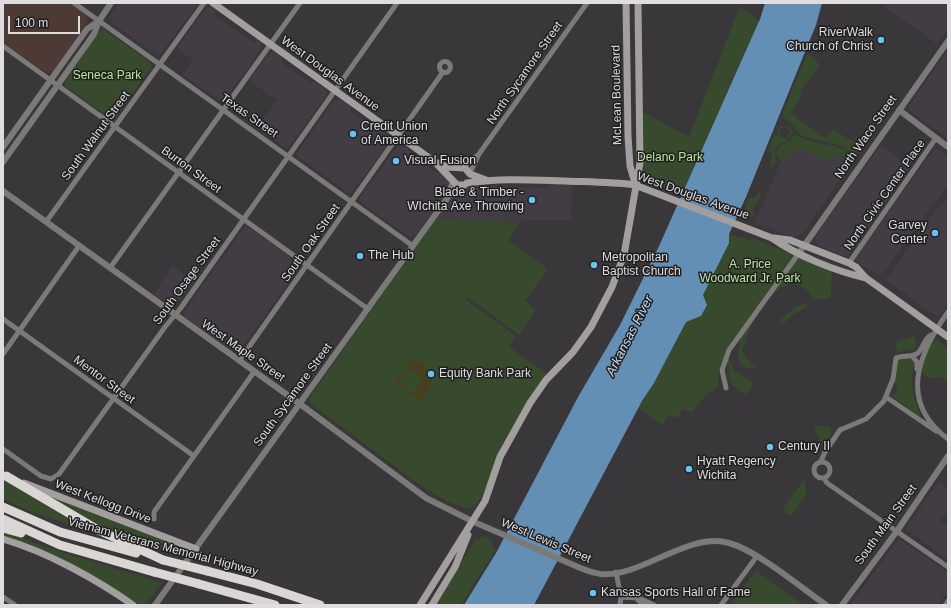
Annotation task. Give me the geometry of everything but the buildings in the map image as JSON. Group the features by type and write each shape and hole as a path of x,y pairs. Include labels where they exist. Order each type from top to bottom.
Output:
{"highway":[{"path":"4,476 96,528 163,560"},
{"name":"Vietnam Veterans Memorial Highway","path":"3,506 34,522 83,540 207,571 295,596 320,605"},
{"name":"Vietnam Veterans Memorial Highway","path":"3,519 60,545 275,605"},
{"path":"3,528 60,545"}],"main road":[{"name":"West Douglas Avenue","path":"213,3 435,162 457,185 486,180 513,179 611,182 635,185 772,238 788,249 848,274 866,278"},
{"name":"McLean Boulevard","path":"626,3 628,136 630,166 635,185"},
{"name":"McLean Boulevard","path":"474,522 488,494 500,457 530,403 546,380 582,340 612,287 628,240 635,185 640,163 638,3"},
{"name":"West Douglas Avenue","path":"435,162 447,167 465,168 470,174 486,180"},
{"path":"453,180 453,172 460,167"},
{"path":"465,184 470,174"},
{"name":"West Douglas Avenue","path":"772,238 790,240 849,263 856,267 866,278 948,337"},
{"name":"West Kellogg Drive","path":"4,476 196,549"},
{"path":"420,605 474,522"},
{"path":"432,605 455,567 474,522"},
{"path":"3,538 44,555 72,569 133,605"}],"street":[{"name":"Texas Street","path":"74,3 413,246"},
{"path":"3,147 87,29 98,21 111,3"},
{"name":"South Walnut Street","path":"46,222 204,3"},
{"path":"110,268 300,3"},
{"name":"South Osage Street","path":"3,449 41,476 50,479 59,474 244,220 397,3"},
{"name":"North Sycamore Street","path":"470,174 479,154 587,3"},
{"path":"3,162 94,34 98,21"},
{"name":"North Waco Street","path":"799,254 948,40"},
{"name":"Burton Street","path":"3,46 368,309"},
{"name":"South Oak Street","path":"239,361 443,72"},
{"path":"899,110 948,147"},
{"name":"North Civic Center Place","path":"849,263 936,138"},
{"name":"North Sycamore Street","path":"460,167 479,154"},
{"name":"South Sycamore Street","path":"448,197 453,180"},
{"name":"South Sycamore Street","path":"155,605 448,197 465,184"},
{"name":"West Maple Street","path":"3,191 175,316 300,404 426,498 474,522"},
{"path":"3,354 79,246"},
{"path":"726,388 722,370 729,350 799,254"},
{"path":"918,374 925,348 936,328 948,312"},
{"name":"Mentor Street","path":"3,319 194,456"},
{"path":"932,335 926,339 918,352 912,356 896,358 893,379 886,397 879,407 866,419 840,430 825,452 821,461 816,465 814,471 818,476 824,478 827,483 948,567"},
{"path":"912,356 917,362 918,394 920,404 930,422 946,437"},
{"path":"154,519 154,512 254,372"},
{"path":"886,397 946,437"},
{"name":"South Main Street","path":"842,605 897,531 948,456"},
{"path":"821,461 827,463 831,468 829,475 824,478"},
{"name":"West Lewis Street","path":"474,522 578,567 602,574 616,572 703,542 728,542 757,556 826,605"},
{"path":"721,605 757,556"},
{"path":"616,572 621,597 620,605"},
{"path":"3,597 14,605"},
{"path":"621,597 644,599 654,605"},
{"path":"636,598 644,605"}],"shaded area":[{"path":"3,3 70,3 87,15 88,20 54,70 48,73 3,43"},
{"path":"119,3 199,3 159,56 111,23 109,18"},
{"path":"880,3 948,3 948,29 937,44"},
{"path":"210,7 215,9 216,16 254,43 257,40 262,46 245,73 222,102 182,75 193,60 177,48 205,9"},
{"path":"948,50 948,138 910,111 909,106"},
{"path":"273,52 281,57 282,63 310,83 315,82 326,89 327,92 325,98 287,149 257,128 277,100 249,81 268,54"},
{"path":"335,99 341,100 349,105 351,111 373,127 377,126 391,137 389,144 350,194 296,155"},
{"path":"399,144 408,148 409,153 437,173 439,173 440,170 449,181 449,188 435,209 416,234 411,238 359,201 360,197"},
{"path":"795,145 848,155 854,160 804,231 793,237 755,223 784,154"},
{"path":"880,146 911,167 849,255 844,256 819,246 815,240 817,234"},
{"path":"935,148 948,156 948,184 882,275 879,275 858,263 856,257"},
{"path":"488,183 491,186 549,188 549,185 553,183 572,186 571,220 522,220 520,223 436,219 451,197 462,188 473,184"},
{"path":"948,197 948,304 939,316 936,316 886,280 932,215"},
{"path":"245,226 301,265 238,353 234,352 184,316 184,314 185,310"},
{"path":"173,266 194,282 174,307 153,294"},
{"path":"939,481 948,488 948,510 940,521 948,527 948,560 906,529"},
{"path":"899,539 948,572 948,590 938,605 850,605"}],"green space":[{"name":"Delano Park","path":"740,6 759,21 684,191 653,186 644,180 643,112 689,137"},
{"name":"Seneca Park","path":"103,29 151,63 152,66 116,118 113,120 67,87 64,83 99,31"},
{"path":"807,54 815,58 820,66 802,89 799,100 791,114 825,138 833,129 850,140 864,143 856,154 841,146 802,136 796,131 795,127 783,117 783,112"},
{"path":"789,125 793,132 789,140 788,137 790,132 788,129 783,127 779,130 780,137 786,138 787,141 777,146 775,152 776,161 770,167 772,154 768,151 775,135 778,137 777,131 780,126 789,127 791,134"},
{"path":"795,134 809,141 843,149 853,158 841,157 826,160 804,150 799,150 789,154 784,161 779,159 776,153 778,147 791,140"},
{"path":"760,189 760,199 752,210 756,217 749,217 746,212 747,201 748,199 756,197"},
{"path":"436,219 520,223 508,240 548,269 525,301 536,310 519,335 468,297 466,300 516,336 509,347 547,374 526,404 477,504 469,509 448,502 423,487 312,405 308,400"},
{"name":"A. Price Woodward Jr. Park","path":"729,234 751,240 752,238 832,271 831,296 830,298 813,300 803,287 791,284 778,290 771,296 753,322 742,351 751,363 758,367 749,369 740,365 738,355 740,342 733,338 719,369 718,387 706,395 692,412 683,409 677,418 669,415 662,425 638,408 654,383 686,322 701,316 707,305 703,295 729,243"},
{"path":"806,303 808,304 807,307 792,315 784,323 781,323 780,320 794,308"},
{"path":"914,336 917,345 915,349 897,352 896,342"},
{"path":"936,339 948,348 948,383 943,377 929,378 921,371 928,350"},
{"path":"910,357 914,362 912,389 921,418 891,395 892,393 895,395 898,387 895,383 898,360"},
{"path":"728,358 734,370 754,383 746,395 730,380 729,366 726,365"},
{"path":"816,425 829,427 831,432 822,447 817,446 819,438 814,428"},
{"path":"804,479 807,494 791,516 782,510"},
{"path":"3,480 95,533 34,513 3,499"},
{"path":"46,495 180,546 185,551 182,556 132,541 105,529"},
{"path":"3,531 52,549 162,583 145,605 138,605 124,595 3,536"},
{"path":"487,536 493,541 492,547 496,549 461,605 435,605 476,539 479,540 482,537"},
{"path":"756,571 799,602 803,604 730,605"}],"sand":[{"path":"413,360 426,366 431,377 429,390 420,400 395,383","holes":["411,369 423,377 423,380 415,392 412,392 401,384 400,381 408,370"]}],"water":[{"name":"Arkansas River","path":"765,3 822,3 816,25 746,197 729,234 729,243 703,295 707,305 701,316 686,322 654,383 642,401 534,605 464,605 496,553 578,397 620,325 660,244 760,19"}],"place":[{"name":"RiverWalk Church of Christ","path":"881,40"},
{"name":"Credit Union of America","path":"353,134"},
{"name":"Visual Fusion","path":"396,161"},
{"name":"Blade & Timber - WIchita Axe Throwing","path":"532,200"},
{"name":"Garvey Center","path":"935,233"},
{"name":"The Hub","path":"360,256"},
{"name":"Metropolitan Baptist Church","path":"594,265"},
{"name":"Equity Bank Park","path":"431,374"},
{"name":"Century II","path":"770,447"},
{"name":"Hyatt Regency Wichita","path":"689,469"},
{"name":"Kansas Sports Hall of Fame","path":"593,593"}]}
